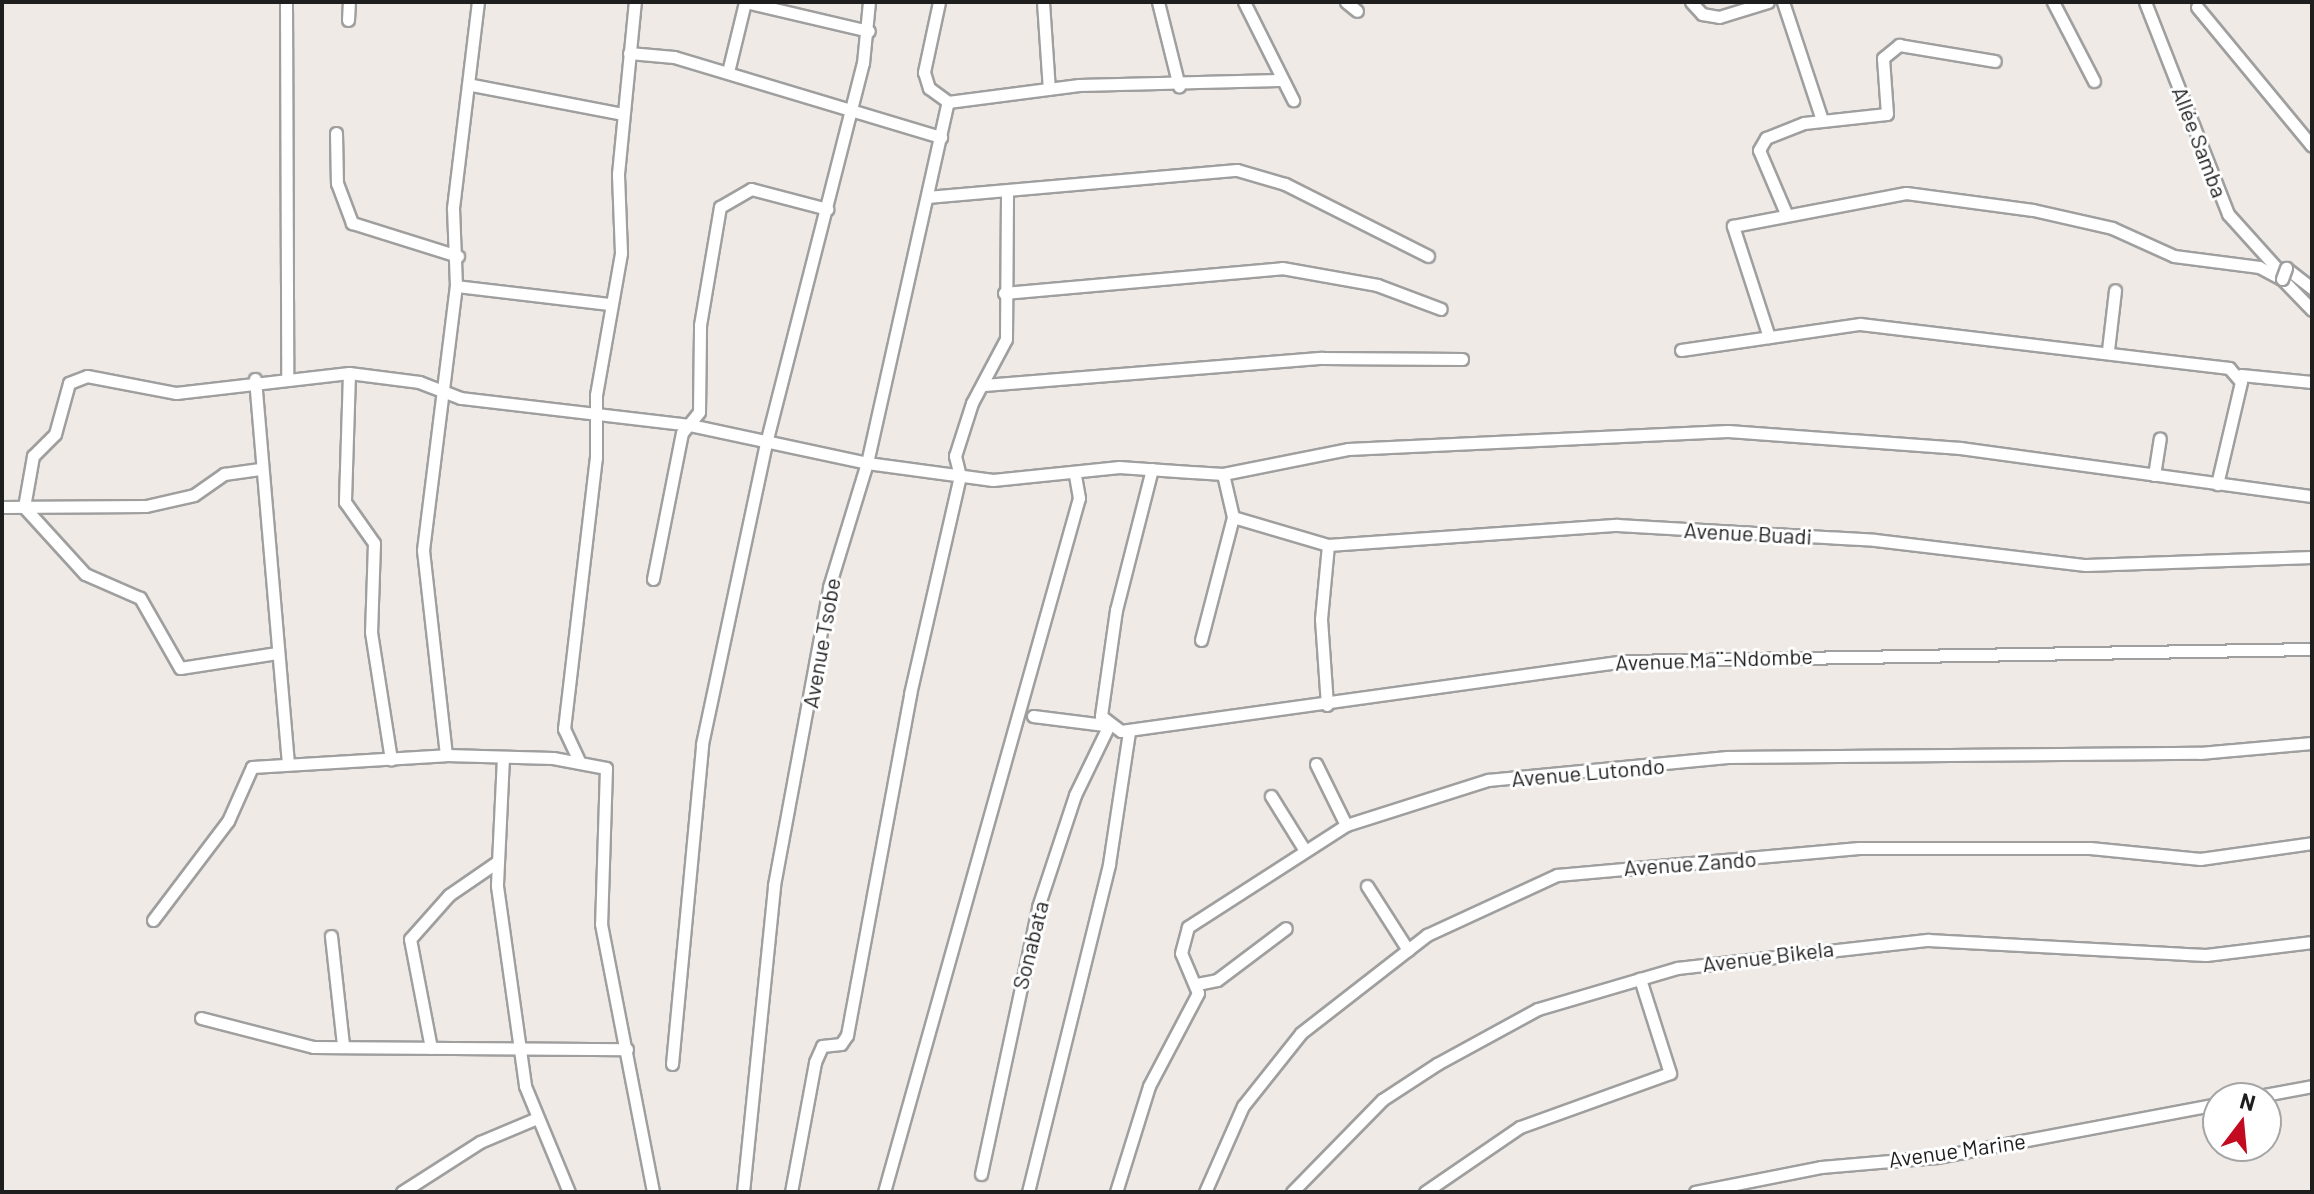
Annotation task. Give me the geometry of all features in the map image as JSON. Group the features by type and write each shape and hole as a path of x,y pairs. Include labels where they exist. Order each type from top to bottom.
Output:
{"street":[{"path":"286,2 287,375"},
{"path":"348,20 349,2"},
{"path":"446,755 423,550 456,286 458,256 453,208 472,85 478,2"},
{"path":"553,758 564,737 610,304 621,253 622,114 635,2"},
{"path":"728,72 745,2 869,31"},
{"path":"672,1064 702,744 766,443 827,209 848,109 869,31 869,2"},
{"path":"939,2 924,72 929,88 948,102 1049,89 1279,80"},
{"path":"1043,2 1049,89"},
{"path":"1158,2 1179,86"},
{"path":"1244,2 1279,80 1293,100"},
{"path":"1346,2 1357,11"},
{"path":"1691,2 1702,14 1719,17 1768,2"},
{"path":"1783,2 1822,120"},
{"path":"2053,2 2094,81"},
{"name":"Allée Samba","path":"2145,2 2228,214 2312,301"},
{"path":"2197,7 2312,146"},
{"path":"1785,211 1759,147 1766,138 1822,120 1887,114 1883,58 1899,45 1995,61"},
{"path":"629,53 728,72 941,137"},
{"path":"472,85 622,114"},
{"name":"Avenue Tsobe","path":"743,1192 784,826 829,587 867,463 948,102"},
{"path":"336,133 337,183 352,223 458,256"},
{"path":"927,197 1237,170 1285,184 1428,256"},
{"path":"653,579 682,433 699,412 700,325 720,207 751,189 827,209"},
{"path":"791,1192 815,1062 822,1046 841,1044 847,1035 910,694 960,476 955,456 1006,339 1007,192"},
{"path":"1769,337 1732,231 1743,220 1785,211 1949,194 2112,228 2174,256 2249,264 2284,274 2312,288"},
{"path":"1004,293 1282,268 1377,285 1441,309"},
{"path":"2284,274 2312,310"},
{"path":"456,286 610,304"},
{"path":"2108,350 2115,290"},
{"path":"1681,350 1860,324 2108,350 2241,375 2312,382"},
{"path":"984,385 1322,358 1462,359"},
{"path":"349,373 345,502 374,543 371,632 391,759"},
{"path":"24,507 33,456 55,434 75,380 176,393 287,375 349,373 598,416 690,425 867,463 960,476 1075,476 1152,469 1223,474 1348,449 1728,431 1960,448 2312,496"},
{"path":"2217,484 2241,375"},
{"path":"255,379 260,469 288,763"},
{"path":"2154,475 2160,438"},
{"path":"2,507 165,503 194,495 224,474 260,469"},
{"name":"Sonabata","path":"981,1174 1038,907 1075,795 1106,726 1116,610 1152,469"},
{"path":"1201,640 1233,517 1223,474"},
{"path":"884,1192 1079,498 1075,476"},
{"path":"24,507 85,574 140,598 180,668 277,653"},
{"name":"Avenue Buadi","path":"1233,517 1328,545 1617,525 1875,540 2086,565 2312,557"},
{"path":"1327,705 1321,619 1328,545"},
{"name":"Avenue Ma¨-Ndombe","path":"1125,732 1327,705 1463,678 1625,661 2312,649"},
{"path":"1028,1192 1109,864 1125,732 1106,726 1033,716"},
{"path":"564,737 580,763"},
{"name":"Avenue Lutondo","path":"1197,984 1181,953 1188,927 1304,849 1346,825 1488,780 1727,757 2200,753 2312,743"},
{"path":"153,920 228,821 246,771 288,763 446,755 553,758 608,770 601,924 653,1192"},
{"path":"503,757 497,862 520,1048 537,1118 569,1192"},
{"path":"1316,764 1346,825"},
{"path":"1271,796 1304,849"},
{"name":"Avenue Zando","path":"1205,1192 1243,1106 1301,1033 1408,950 1508,892 1557,875 1630,865 1948,846 2200,859 2312,843"},
{"path":"431,1048 410,939 449,895 497,862"},
{"path":"1367,886 1408,950"},
{"path":"1116,1192 1145,1097 1195,1001 1197,984 1217,980 1286,928"},
{"path":"331,936 343,1045"},
{"name":"Avenue Bikela","path":"1292,1192 1382,1100 1520,1017 1640,979 1723,958 1928,940 2206,955 2312,942"},
{"path":"1425,1192 1520,1127 1670,1073 1640,979"},
{"path":"201,1018 294,1043 431,1048 627,1049"},
{"path":"2282,1092 2312,1086"},
{"name":"Avenue Marine","path":"1695,1192 1821,1167 1980,1150 2202,1107"},
{"path":"402,1192 480,1142 537,1118"}]}
